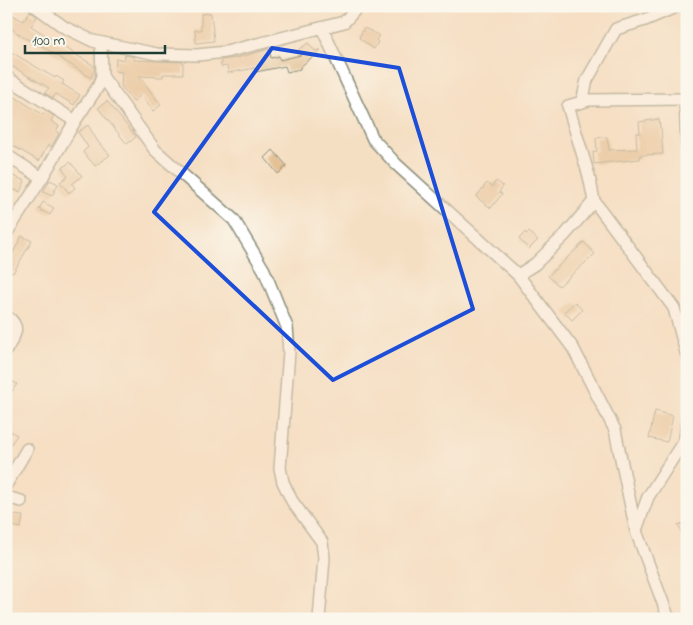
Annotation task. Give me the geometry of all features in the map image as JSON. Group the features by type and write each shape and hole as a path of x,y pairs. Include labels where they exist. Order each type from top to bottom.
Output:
{"street":[{"path":"35,6 64,27 93,42 157,54 197,55 226,52 344,22 354,11 355,6"},
{"path":"582,102 587,80 616,29 645,20 678,6"},
{"path":"322,28 373,139 396,164 518,275 573,348 615,430 636,531 669,619"},
{"path":"6,233 42,178 75,120 99,85 102,76 101,44"},
{"path":"102,76 156,150 234,220 264,270 276,298 287,327 289,352 280,468 283,482 292,501 322,542 324,558 319,619"},
{"path":"6,77 75,120"},
{"path":"687,146 686,99 589,100 568,106 589,176 594,201 674,308 687,356"},
{"path":"6,154 42,178"},
{"path":"518,275 535,264 565,236 594,201"},
{"path":"6,316 15,324 16,329 6,350"},
{"path":"636,531 648,497 686,439 687,421"},
{"path":"6,485 27,450"},
{"path":"6,497 21,501"}],"highlighted area":[{"path":"272,48 399,68 473,309 333,380 154,212"}],"building":[{"path":"6,11 23,21 30,11 37,17 31,26 94,66 91,78 6,25"},
{"path":"211,13 214,41 196,43 195,30 201,30 201,14"},
{"path":"364,28 379,35 374,49 359,38"},
{"path":"308,43 315,51 321,50 300,69 287,72 285,66 256,72 255,68 228,73 227,66 221,67 221,60 269,49 271,58 279,56 280,60 301,55 298,50"},
{"path":"6,49 55,78 56,76 64,81 62,84 80,95 74,105 56,94 53,98 45,93 49,88 6,63"},
{"path":"125,55 134,57 134,60 183,62 183,74 163,74 163,77 139,76 161,105 153,111 141,95 133,102 121,86 122,72 115,71 116,59 124,60"},
{"path":"6,91 43,115 46,111 54,116 51,121 59,126 56,131 59,133 51,147 48,145 39,161 6,142"},
{"path":"107,101 136,137 127,144 98,108"},
{"path":"659,119 663,154 640,155 640,159 594,164 593,152 597,151 596,138 607,137 609,150 637,149 636,133 640,133 639,122"},
{"path":"88,125 98,142 110,155 95,166 83,152 88,147 78,132"},
{"path":"273,150 287,166 278,174 265,158"},
{"path":"70,162 82,176 72,184 75,188 69,193 60,182 68,176 62,168"},
{"path":"6,173 25,181 20,192 6,186"},
{"path":"50,180 58,184 52,196 43,192"},
{"path":"496,181 503,186 499,192 502,194 491,208 476,197 487,183 492,187"},
{"path":"43,202 54,208 50,215 39,209"},
{"path":"525,232 527,234 529,232 538,240 529,249 519,239"},
{"path":"22,236 32,241 13,273 6,269 6,259 9,260"},
{"path":"584,242 595,254 559,286 548,276"},
{"path":"575,302 582,310 572,320 564,312"},
{"path":"6,378 17,384 6,400"},
{"path":"655,411 673,416 667,442 649,438"},
{"path":"6,429 17,435 6,451"},
{"path":"6,514 23,516 21,528 6,525"},
{"path":"687,522 687,545 678,525"}]}
